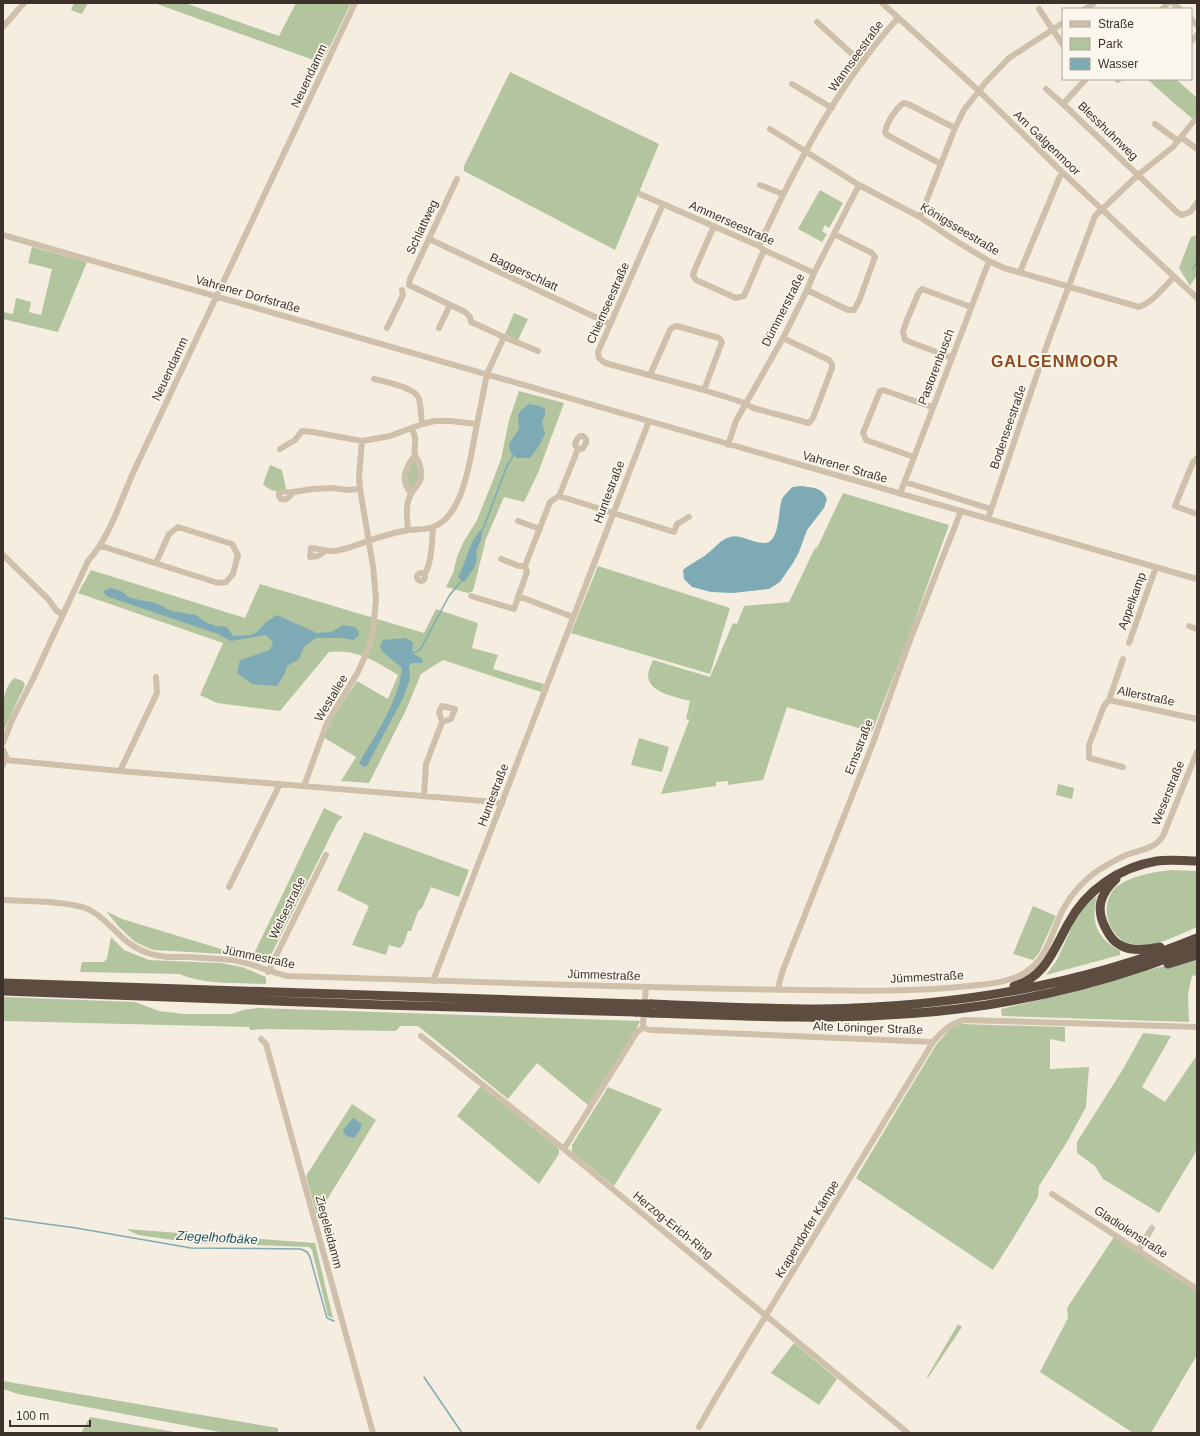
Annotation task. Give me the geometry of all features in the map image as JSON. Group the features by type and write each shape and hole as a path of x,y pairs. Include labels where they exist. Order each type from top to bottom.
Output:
{"highway":[{"path":"943,1000 948,997 1018,985 1031,979 1044,967 1072,917 1088,896 1100,885 1123,872 1143,864 1158,861 1197,861"},
{"path":"1123,872 1111,883 1103,895 1100,907 1100,919 1108,934 1120,945 1139,950 1158,948 1179,941 1187,942"},
{"path":"3,991 382,1005 636,1008 867,1007 994,994 1092,973 1137,960 1197,938"},
{"path":"651,1008 834,1017 888,1015 930,1011 992,1003 1096,981 1145,966 1197,947"},
{"path":"1145,966 1154,968 1197,955"},
{"path":"3,982 636,1008"},
{"path":"205,985 229,986 240,991"}],"street":[{"path":"3,27 24,3"},
{"name":"Neuendamm","path":"3,743 12,720 88,561 100,545 355,3"},
{"name":"Am Galgenmoor","path":"882,3 979,91 1063,173 1197,298"},
{"path":"1039,9 1062,44"},
{"name":"Wannseestraße","path":"759,246 783,194 805,152 862,63 878,40 898,18"},
{"path":"817,22 862,63"},
{"path":"920,217 954,128 964,110 985,83 1009,58 1062,24"},
{"name":"Blesshuhnweg","path":"1063,104 1085,80"},
{"name":"Wannseestraße","path":"792,84 832,108"},
{"name":"Blesshuhnweg","path":"1046,88 1178,213 1182,215 1190,212 1197,203"},
{"path":"941,164 887,135 885,132 886,126 899,106 903,103 908,104 954,128"},
{"name":"Bodenseestraße","path":"988,519 1049,339 1095,216 1138,175 1173,147 1197,117"},
{"path":"1155,124 1197,149"},
{"name":"Königsseestraße","path":"770,129 859,185 920,217 989,261 1004,268 1139,307 1152,300 1174,277"},
{"path":"1020,272 1060,176 1063,173"},
{"name":"Schlattweg","path":"450,305 409,285 410,279 457,178"},
{"path":"760,185 783,194"},
{"name":"Dümmerstraße","path":"728,445 736,421 745,403 783,338 859,185"},
{"name":"Ammerseestraße","path":"640,194 759,246 764,250 814,273"},
{"name":"Chiemseestraße","path":"663,204 598,352 599,358 605,363 704,390 745,403 753,408 809,423 813,418 832,368 832,364 828,360 783,338"},
{"path":"714,226 695,269 693,275 696,280 736,298 744,296 764,250"},
{"path":"807,290 848,310 854,310 859,302 875,257 872,253 834,234"},
{"name":"Vahrener Dorfstraße","path":"3,235 487,374"},
{"name":"Baggerschlatt","path":"429,239 610,324"},
{"name":"Pastorenbusch","path":"900,494 989,261"},
{"path":"952,358 905,340 903,332 907,320 922,289 971,307"},
{"path":"386,328 403,295 402,290"},
{"path":"439,328 450,305 465,312 470,317 471,322 538,351"},
{"path":"650,375 670,330 677,326 718,338 722,342 704,390"},
{"path":"324,551 336,551 361,544 368,540 408,530 433,527 450,515 457,504 467,472 487,374 504,337"},
{"name":"Vahrener Straße","path":"487,374 728,445 1197,579"},
{"path":"374,379 405,387 417,394 420,399 422,424"},
{"path":"914,457 866,440 863,433 880,391 883,390 932,407"},
{"path":"280,449 295,440 302,431 362,441 390,436 422,424 435,421 477,424"},
{"name":"Huntestraße","path":"433,980 502,804 612,513 649,421"},
{"path":"408,530 407,514 411,493 417,488 421,478 420,463 415,455 415,435 411,428"},
{"name":"Westallee","path":"304,786 327,723 351,686 368,650 373,630 376,595 359,477 362,441"},
{"path":"471,596 514,608 527,572 525,566 550,502 559,496 578,449"},
{"path":"411,493 406,486 404,474 408,464 415,455"},
{"path":"1197,458 1193,462 1175,506 1197,514"},
{"path":"905,482 991,509"},
{"path":"293,492 320,488 347,490 360,489"},
{"path":"559,496 674,532 677,524 689,517"},
{"name":"Emsstraße","path":"778,990 786,963 872,745 909,643 961,512"},
{"path":"518,521 540,529"},
{"path":"100,545 218,583 226,582 233,574 238,554 232,544 178,527 169,534 156,563"},
{"path":"424,575 430,555 433,527"},
{"path":"3,555 48,599 56,610 62,615"},
{"path":"501,559 519,566 525,566"},
{"name":"Appelkamp","path":"1129,643 1156,567"},
{"path":"518,596 573,617"},
{"path":"1189,626 1197,629"},
{"name":"Allerstraße","path":"1123,659 1108,700 1197,719"},
{"path":"120,771 157,693 156,677"},
{"path":"1108,700 1104,706 1089,745 1089,758 1123,767"},
{"path":"424,795 426,764 442,722"},
{"path":"3,750 5,753 4,762 424,795 502,804"},
{"name":"Weserstraße","path":"1159,841 1163,836 1197,752"},
{"path":"229,887 280,784"},
{"name":"Jümmestraße","path":"3,900 73,905 89,909 106,921 126,942 149,954 234,960 268,972 287,976 778,990 924,990 992,983 1018,977 1029,970 1042,957 1065,906 1080,887 1094,874 1110,864 1125,856 1152,847 1159,841"},
{"name":"Welsestraße","path":"268,972 326,855"},
{"path":"564,1149 637,1032 644,1027 646,987"},
{"name":"Alte Löninger Straße","path":"644,1027 647,1030 933,1042 946,1028 954,1023 964,1020 1197,1027"},
{"name":"Herzog-Erich-Ring","path":"421,1036 564,1149 908,1433"},
{"name":"Ziegeleidamm","path":"261,1039 266,1044 373,1433"},
{"name":"Krapendorfer Kämpe","path":"699,1427 933,1042"},
{"name":"Gladiolenstraße","path":"1052,1194 1197,1289"},
{"path":"1138,1250 1152,1228"}],"green space":[{"path":"74,3 88,3 82,14 71,10"},
{"path":"154,3 185,3 279,36 296,3 351,3 322,63"},
{"path":"510,72 659,144 615,250 464,171 464,166"},
{"path":"1148,80 1177,80 1197,98 1197,113 1193,119"},
{"path":"820,190 843,203 829,228 825,225 822,231 827,234 822,242 798,229"},
{"path":"1197,235 1197,275 1190,286 1179,268 1191,237"},
{"path":"32,247 87,262 58,332 3,319 3,312 13,314 16,298 31,302 29,312 41,315 52,269 28,263"},
{"path":"514,313 528,319 518,340 505,334"},
{"path":"519,391 564,403 538,473 524,502 504,497 486,539 473,591 468,593 446,587 453,573 457,557 463,543 477,520 501,459 509,420"},
{"path":"415,458 419,463 419,479 410,490 407,477 410,465"},
{"path":"270,465 282,470 286,489 274,491 268,489 263,484"},
{"path":"843,493 949,525 909,636 872,732 787,707 763,780 728,785 728,781 716,782 716,786 661,794 698,697 689,720 686,719 690,701 664,693 653,686 649,681 648,673 653,660 710,677 733,623 737,624 744,606 789,602"},
{"path":"598,566 730,608 710,674 571,633"},
{"path":"91,570 245,618 260,584 424,633 436,609 478,623 472,648 498,655 493,669 544,684 541,692 443,660 421,674 406,710 369,783 341,781 356,757 323,737 334,716 357,681 388,699 398,675 357,654 348,652 329,652 280,711 217,703 200,695 223,643 78,593"},
{"path":"14,678 23,681 25,685 3,732 4,696"},
{"path":"639,738 669,747 662,772 631,765"},
{"path":"1058,784 1074,788 1072,799 1056,795"},
{"path":"324,808 343,817 338,821 267,963 263,963 252,958"},
{"path":"364,832 469,870 459,897 431,887 422,908 418,911 411,931 408,931 404,943 400,948 389,945 386,955 352,945 369,906 337,890"},
{"path":"1172,870 1197,871 1197,927 1157,943 1136,945 1123,941 1112,930 1107,916 1108,900 1111,893 1117,886 1130,879"},
{"path":"1097,896 1094,914 1097,928 1106,941 1120,951 1120,955 1046,975 1057,960 1075,920 1086,905"},
{"path":"1033,906 1056,916 1039,953 1033,960 1013,954"},
{"path":"106,911 122,919 241,955 153,950 135,942 119,927"},
{"path":"111,937 124,950 149,960 220,963 242,967 266,977 266,984 211,982 189,978 179,974 80,972 82,962 104,962 107,958"},
{"path":"1197,957 1197,975 1192,976 1188,994 1189,1022 1002,1016 1001,1009"},
{"path":"3,997 135,1002 159,1011 184,1014 232,1014 243,1010 258,1008 640,1021 636,1030 588,1105 537,1063 508,1099 418,1026 400,1026 396,1031 250,1030 249,1027 3,1021"},
{"path":"961,1024 1065,1027 1065,1042 1050,1039 1050,1069 1089,1067 1086,1107 1067,1142 1039,1186 1038,1197 993,1270 856,1178 936,1045 950,1029"},
{"path":"1143,1033 1171,1036 1142,1087 1165,1102 1197,1055 1197,1150 1159,1213 1103,1179 1095,1166 1077,1153 1077,1142 1123,1069"},
{"path":"481,1086 559,1149 559,1154 539,1184 457,1116"},
{"path":"608,1087 662,1109 614,1186 572,1152 572,1145"},
{"path":"352,1104 376,1120 317,1216 306,1176"},
{"path":"126,1229 315,1243 333,1318 328,1316 312,1250 309,1247 194,1243 138,1235"},
{"path":"1114,1237 1197,1292 1197,1355 1151,1433 1133,1433 1040,1372 1068,1318 1067,1308"},
{"path":"958,1324 962,1327 928,1378 927,1377"},
{"path":"794,1343 837,1379 819,1405 771,1373"},
{"path":"3,1381 278,1428 278,1433 225,1433 18,1394 3,1389"},
{"path":"90,1417 180,1433 81,1433"}],"water":[{"path":"529,404 540,406 545,409 545,415 542,421 545,434 539,446 530,458 517,458 511,453 509,444 519,429 518,415 521,410"},
{"path":"802,486 820,490 827,499 824,508 807,530 799,552 780,582 769,589 733,593 711,592 692,587 684,579 683,570 727,538 734,536 760,543 769,542 773,539 777,528 782,499 792,487"},
{"path":"483,528 481,540 476,551 477,560 474,568 464,582 458,577 474,538"},
{"path":"110,588 121,591 130,598 156,603 171,611 196,615 207,623 227,627 233,636 251,635 257,632 266,622 277,615 317,633 331,632 343,625 355,627 358,630 359,635 353,640 343,638 316,638 304,647 299,659 287,666 285,673 277,686 252,684 237,673 240,660 270,650 273,642 266,635 231,641 218,634 106,596 103,591"},
{"path":"405,638 413,642 412,653 421,658 423,661 422,663 412,663 409,666 410,679 403,698 367,766 364,767 359,763 391,706 400,681 402,668 383,652 380,646 383,640"},
{"path":"353,1118 362,1124 360,1130 354,1138 346,1135 343,1130"}],"waterway":[{"path":"1193,269 1197,261"},
{"path":"483,529 507,466 513,456"},
{"path":"412,653 420,650 449,596 462,580"},
{"name":"Ziegelhofbäke","path":"3,1218 76,1228 191,1248 301,1249 307,1252 310,1257 327,1318 334,1321"},
{"name":"Ziegelhofbäke","path":"424,1377 462,1433"}],"district":[{"name":"GALGENMOOR","path":"1055,361"}]}
